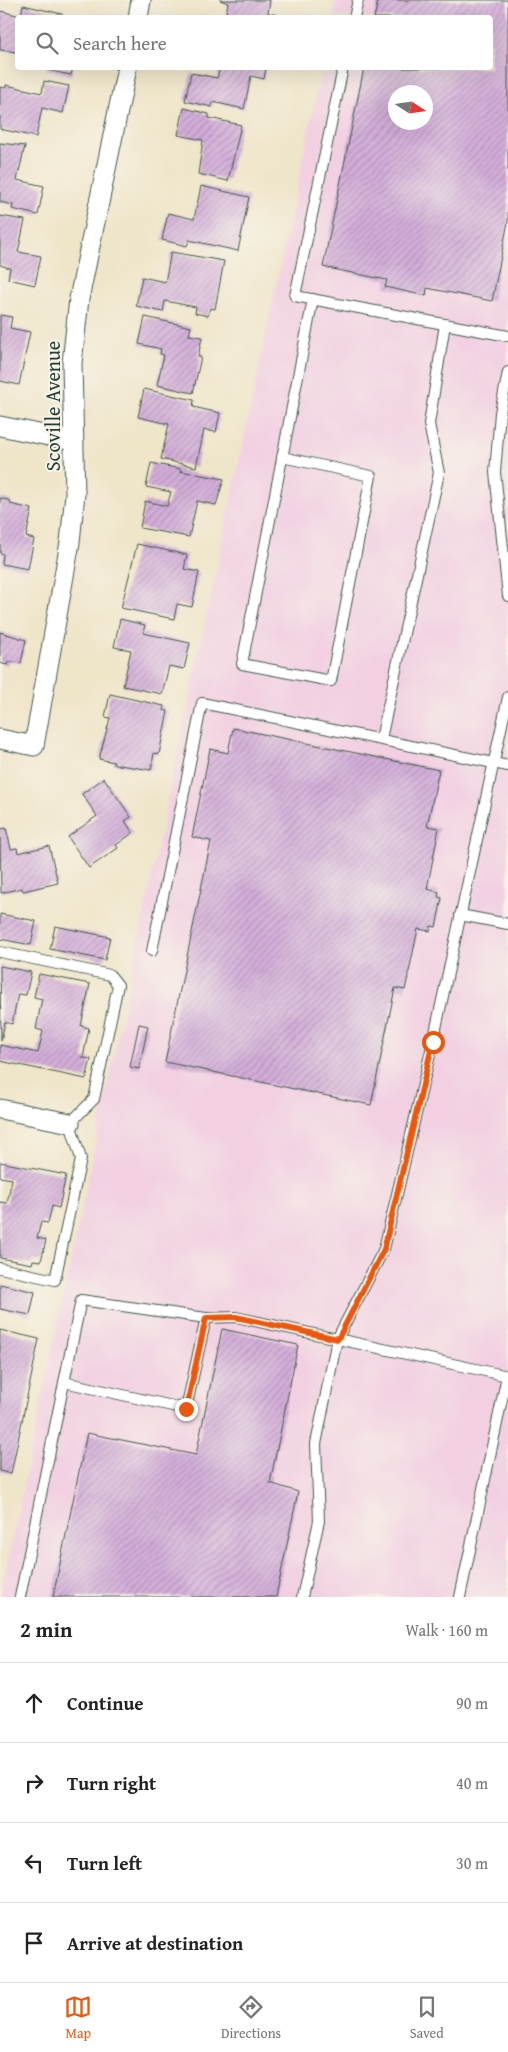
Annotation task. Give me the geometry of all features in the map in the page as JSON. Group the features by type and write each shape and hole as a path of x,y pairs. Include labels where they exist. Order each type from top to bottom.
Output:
{"street":[{"path":"138,15 141,0"},
{"name":"Scoville Avenue","path":"0,739 34,746 70,542 75,494 72,441 72,363 79,299 127,70"},
{"path":"0,426 72,441"},
{"path":"0,1109 70,1123"}],"lane":[{"path":"355,15 358,0"},
{"path":"344,70 295,296 508,336"},
{"path":"282,457 371,476 331,681 242,664 282,457 313,299"},
{"path":"381,740 439,473 429,424 446,324"},
{"path":"508,372 500,413 495,472 508,596"},
{"path":"302,1597 319,1520 316,1444 338,1339 384,1249 508,696"},
{"path":"152,951 202,703 508,766"},
{"path":"460,915 508,924"},
{"path":"0,952 110,975 118,985 94,1100 70,1123 81,1159 55,1280 0,1268"},
{"path":"20,1597 81,1300 206,1318 236,1317 508,1376 460,1597"},
{"path":"64,1382 186,1409 206,1318"}],"shaded area":[{"path":"336,0 508,0 508,1597 0,1597 322,70 493,70 493,15 333,15"}],"building":[{"path":"220,0 270,0 268,13 278,15 226,15 228,3"},
{"path":"378,0 508,0 508,222 492,301 427,288 426,296 385,287 387,280 323,267 364,70 493,70 493,15 375,15"},
{"path":"23,5 62,14 62,15 21,15"},
{"path":"0,11 17,15 15,15 15,52 0,50"},
{"path":"46,70 72,70 71,75"},
{"path":"219,70 266,70 264,79 251,76 244,109 213,102 212,107 185,101 191,73 217,78"},
{"path":"44,81 69,86 63,113 42,108 36,137 0,129 0,87 6,88 6,85 42,93"},
{"path":"184,108 209,114 209,118 241,125 228,181 198,174 203,140 178,135"},
{"path":"0,143 25,146 17,180 44,186 38,215 12,209 13,205 0,202"},
{"path":"201,186 249,197 238,251 189,240 187,246 162,240 168,213 194,219"},
{"path":"0,216 25,220 18,252 41,256 35,285 8,279 10,268 0,265"},
{"path":"171,252 224,261 215,309 210,308 208,316 195,313 196,307 165,301 163,312 136,306 142,277 165,282"},
{"path":"0,315 12,317 10,328 30,332 19,385 0,381"},
{"path":"145,317 191,327 189,335 202,337 198,357 201,357 193,393 157,385 164,355 160,354 161,349 139,344"},
{"path":"144,389 194,400 193,407 220,413 216,432 204,430 196,467 161,459 169,424 138,417"},
{"path":"151,463 181,469 180,471 224,479 216,505 197,501 189,537 140,528 145,501 167,506 171,492 146,487"},
{"path":"0,498 11,501 10,504 32,509 26,537 34,539 28,569 2,564 3,554 0,553"},
{"path":"137,544 187,555 184,569 199,572 192,607 177,604 174,619 121,608"},
{"path":"120,619 145,625 143,633 190,643 184,669 169,666 162,694 123,686 131,650 114,647"},
{"path":"0,632 26,640 21,663 8,661 7,665 0,663"},
{"path":"110,694 164,706 163,710 168,711 159,754 154,753 151,770 113,764 114,762 99,759 110,718 105,717"},
{"path":"233,728 439,770 427,826 439,828 427,889 439,892 438,897 442,898 436,927 431,926 430,931 418,929 405,990 395,988 371,1105 165,1062 211,841 192,837 210,749 228,753"},
{"path":"104,778 131,817 125,821 133,833 116,845 118,848 89,868 68,837 97,816 82,794"},
{"path":"6,828 11,849 17,848 18,853 49,846 58,883 23,891 22,888 1,893 0,829"},
{"path":"0,914 36,921 31,945 0,939"},
{"path":"55,926 110,937 105,960 50,949"},
{"path":"0,966 31,972 26,995 18,994 12,1024 5,1022 1,1041"},
{"path":"39,974 90,984 81,1026 89,1028 83,1058 91,1059 86,1079 0,1061 0,1045 38,1053 43,1031 36,1029 42,999 34,997"},
{"path":"139,1024 148,1026 139,1069 130,1067"},
{"path":"0,1162 66,1175 59,1208 52,1206 48,1223 41,1222 37,1238 46,1240 41,1261 33,1260 32,1264 0,1258 0,1202 7,1203 12,1179 0,1177"},
{"path":"0,1284 35,1292 30,1315 0,1309"},
{"path":"222,1329 298,1345 270,1483 298,1492 276,1597 53,1597 87,1433 196,1455"},
{"path":"0,1330 39,1339 11,1474 0,1471"}],"route":[{"path":"186,1409 206,1318 236,1317 338,1339 384,1249 433,1042"}]}
